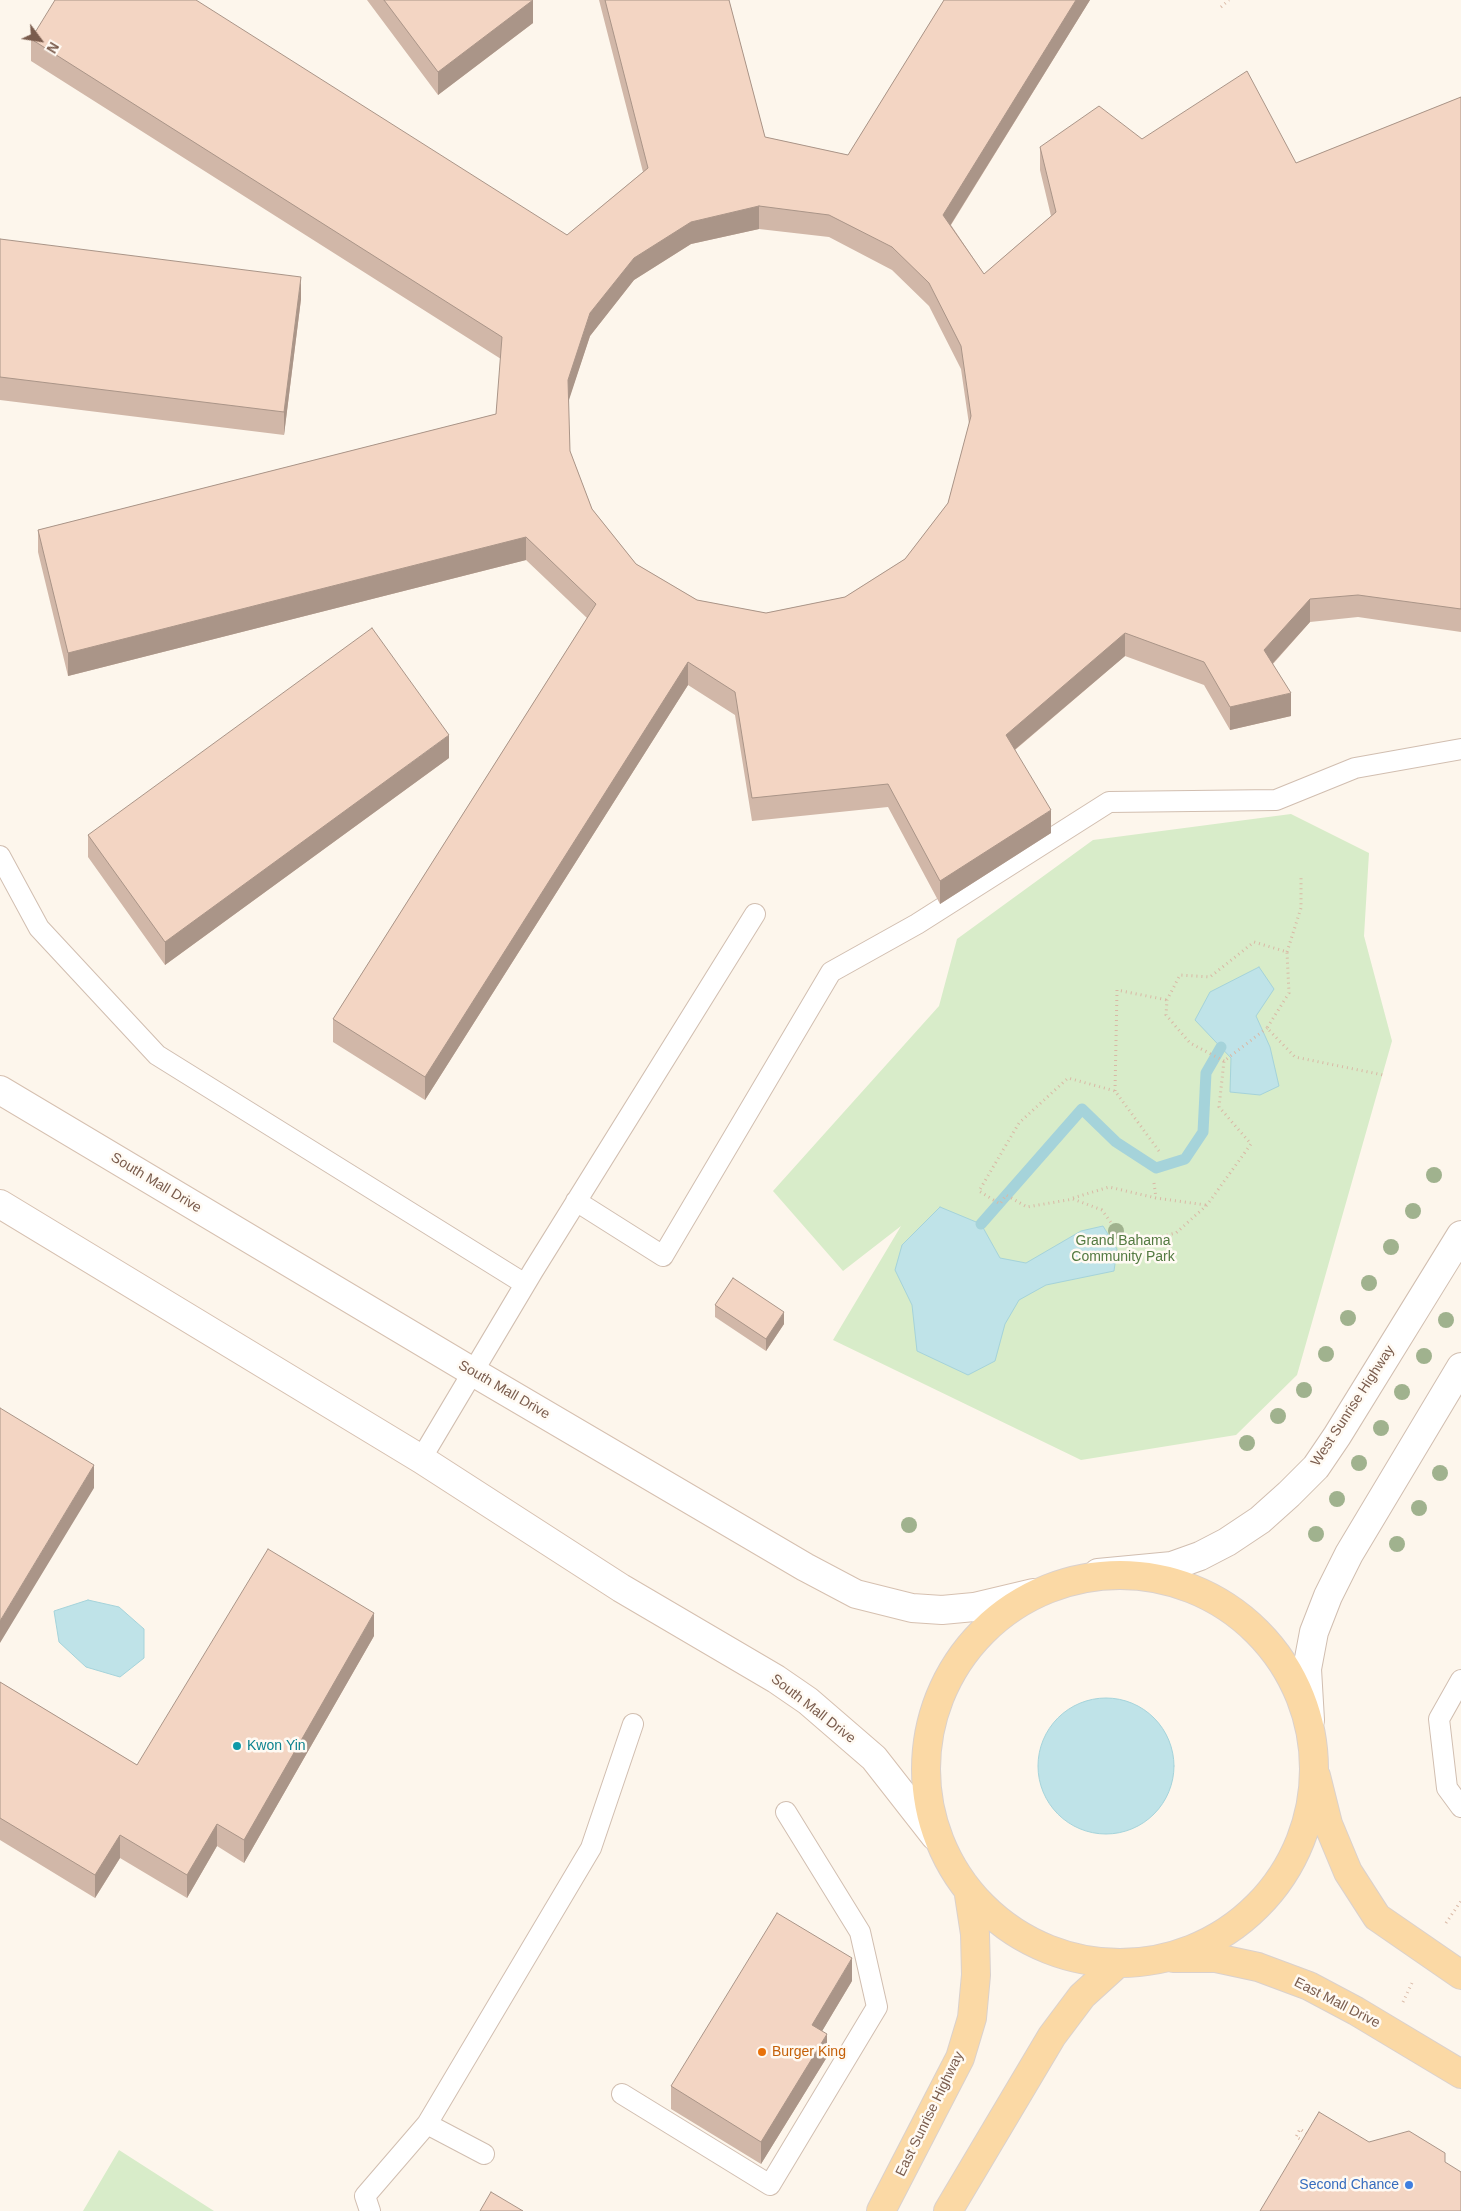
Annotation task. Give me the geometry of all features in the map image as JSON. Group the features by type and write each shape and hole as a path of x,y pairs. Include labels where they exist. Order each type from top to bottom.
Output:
{"main road":[{"path":"1316,1775 1292,1862 1254,1911 1172,1958 1115,1966 1034,1946 968,1895 935,1836 924,1782 939,1693 982,1629 1033,1593 1098,1573 1160,1576 1244,1616 1288,1668 1310,1720 1316,1775 1328,1824 1348,1872 1377,1917 1461,1975"},
{"name":"East Sunrise Highway","path":"881,2211 960,2058 972,2018 976,1975 975,1934 968,1895"},
{"name":"East Mall Drive","path":"1172,1958 1216,1958 1258,1967 1309,1986 1356,2011 1461,2074"},
{"path":"948,2211 1052,2036 1082,1996 1115,1966"}],"street":[{"name":"South Mall Drive","path":"0,1090 473,1372 806,1567 856,1594 912,1608 942,1610 974,1607 1033,1593"},
{"name":"South Mall Drive","path":"0,1204 421,1459 621,1588 776,1679 808,1702 874,1758 935,1836"},
{"name":"West Sunrise Highway","path":"1098,1573 1172,1566 1200,1556 1227,1542 1260,1520 1289,1494 1316,1467 1337,1436 1461,1235"},
{"path":"1310,1720 1307,1669 1314,1632 1328,1596 1362,1530 1461,1367"}],"lane":[{"path":"576,1201 664,1256 831,972 917,924 1109,802 1276,800 1355,768 1461,749"},
{"path":"0,856 39,928 157,1055 525,1284"},
{"path":"421,1459 525,1284 755,914"},
{"path":"1461,1680 1439,1719 1447,1788 1461,1807"},
{"path":"370,2211 365,2196 427,2124 591,1848 633,1724"},
{"path":"622,2094 770,2185 877,2007 860,1932 786,1812"},
{"path":"427,2124 484,2154"}],"path":[{"path":"1221,7 1229,0"},
{"path":"1073,1198 1102,1210 1127,1245 1176,1233 1206,1205 1252,1144 1219,1107 1224,1061 1267,1028 1289,993 1287,952 1301,908 1302,876"},
{"path":"1224,1061 1190,1044 1166,1015 1167,1000 1180,975 1210,977 1254,942 1287,952"},
{"path":"1115,1092 1117,990 1167,1000"},
{"path":"1267,1028 1295,1057 1383,1075"},
{"path":"1159,1150 1115,1092 1068,1078 1019,1123 979,1191 1000,1204 1006,1195 1027,1207 1073,1198 1110,1187 1156,1198 1206,1205"},
{"path":"1154,1183 1156,1198"},
{"path":"1308,2143 1296,2137 1300,2129 1312,2136"}],"green space":[{"name":"Grand Bahama Community Park","path":"1291,814 1369,853 1364,936 1392,1041 1297,1375 1236,1435 1081,1460 833,1340 901,1226 843,1271 773,1191 939,1006 957,939 1093,840"},
{"path":"119,2150 214,2211 83,2211"}],"water":[{"path":"1259,967 1274,989 1256,1016 1270,1047 1279,1086 1260,1095 1230,1092 1231,1058 1195,1020 1210,992"},
{"path":"940,1207 981,1224 1000,1258 1026,1263 1081,1231 1103,1226 1117,1249 1114,1271 1046,1285 1019,1300 1005,1324 995,1361 968,1375 917,1351 912,1305 895,1270 902,1245"},
{"path":"88,1600 119,1607 144,1629 144,1658 120,1677 86,1667 59,1642 54,1611"},
{"path":"1106,1698 1132,1703 1154,1718 1169,1740 1174,1766 1169,1792 1154,1814 1132,1829 1106,1834 1080,1829 1058,1814 1043,1792 1038,1766 1043,1740 1058,1718 1080,1703"}],"building":[{"path":"55,0 196,0 567,235 648,168 605,0 729,0 765,137 848,155 944,0 1076,0 943,215 984,274 1056,212 1040,147 1099,106 1142,139 1247,71 1296,163 1461,97 1461,609 1358,595 1310,599 1264,650 1291,693 1230,707 1204,662 1125,633 1006,735 1051,810 940,881 888,784 752,798 735,692 688,662 425,1077 333,1019 596,604 526,537 68,653 38,530 496,414 502,337 31,39","holes":["759,206 829,215 892,247 929,283 961,346 971,416 948,503 905,559 845,597 766,613 697,600 636,564 592,509 570,451 568,380 590,313 634,258 691,222"]},
{"path":"384,0 533,0 438,72"},
{"path":"0,239 301,277 284,412 0,377"},
{"path":"372,628 449,735 165,942 88,835"},
{"path":"733,1278 784,1312 766,1339 715,1305"},
{"path":"0,1408 94,1465 0,1621"},
{"name":"Kwon Yin","path":"268,1549 374,1613 244,1840 217,1824 187,1875 120,1835 95,1875 0,1818 0,1682 137,1765"},
{"name":"Burger King","path":"777,1913 852,1958 812,2025 827,2034 761,2142 671,2086"},
{"path":"1319,2112 1369,2142 1409,2131 1445,2153 1445,2162 1461,2172 1461,2211 1260,2211"},
{"path":"491,2192 523,2211 480,2211"}],"waterway":[{"path":"981,1224 1082,1109 1116,1142 1156,1168 1185,1159 1203,1132 1206,1073 1221,1047"}],"place":[{"name":"Kwon Yin","path":"237,1746"},
{"name":"Burger King","path":"762,2052"},
{"name":"Second Chance","path":"1409,2185"}]}
